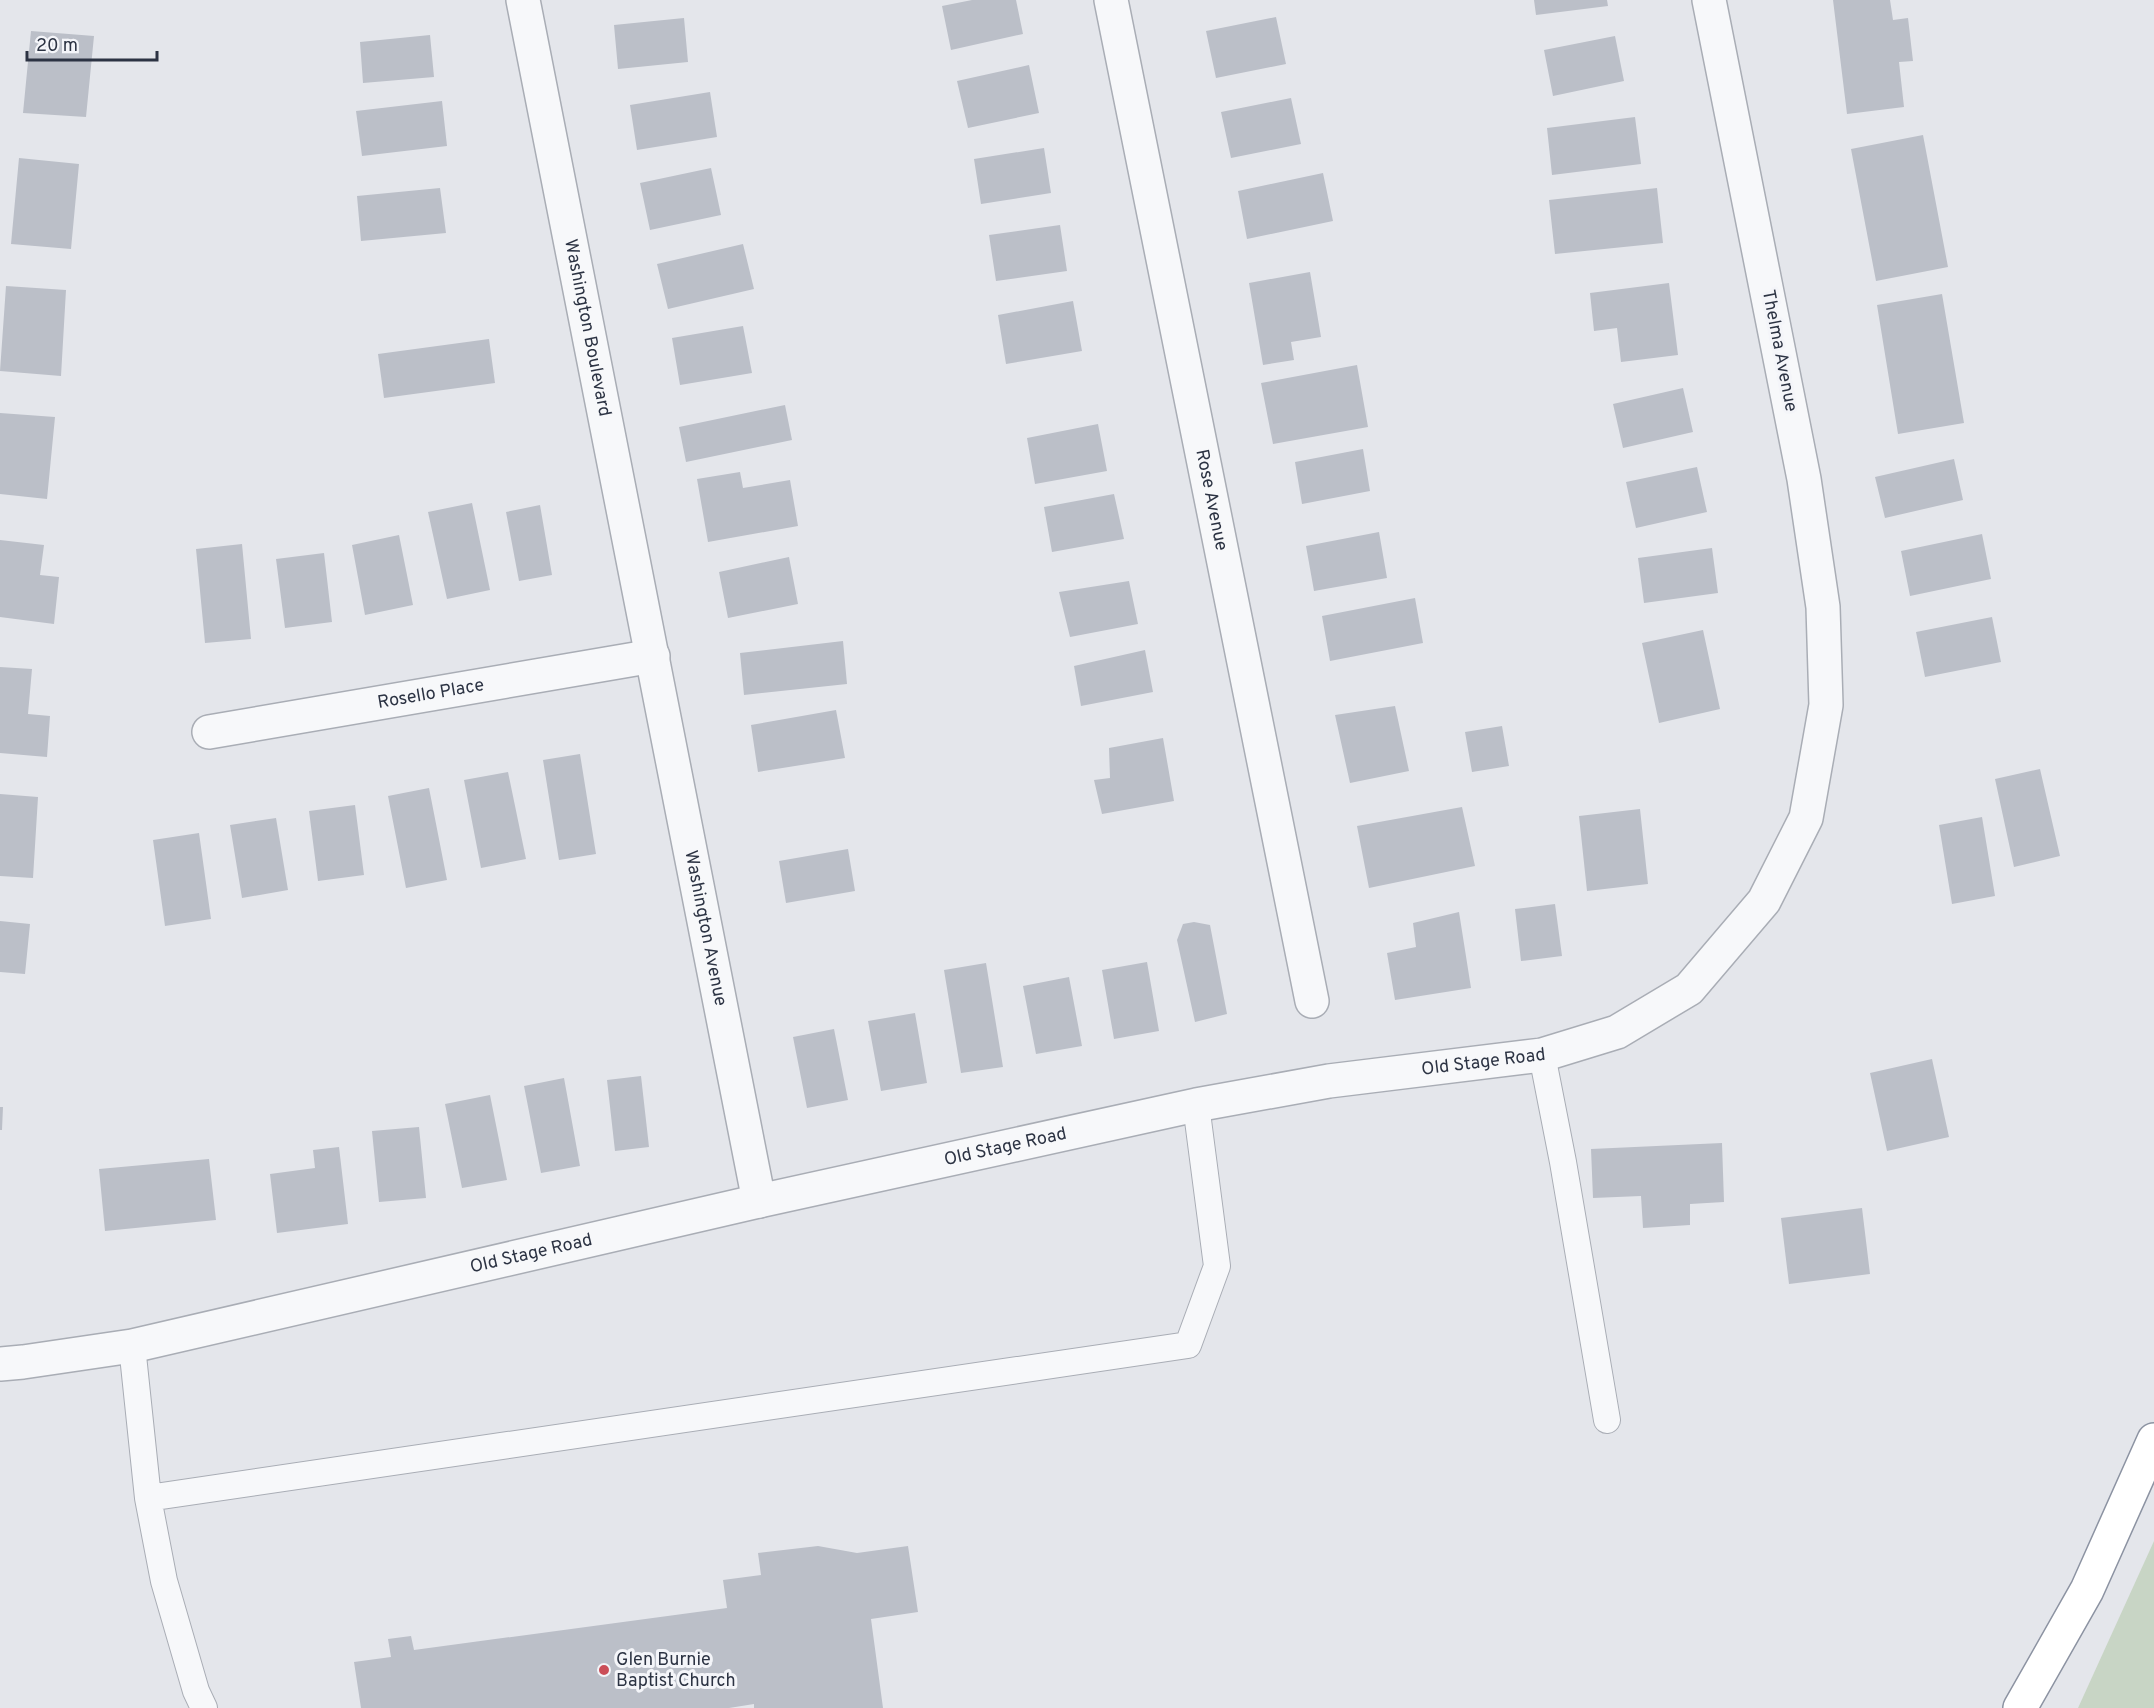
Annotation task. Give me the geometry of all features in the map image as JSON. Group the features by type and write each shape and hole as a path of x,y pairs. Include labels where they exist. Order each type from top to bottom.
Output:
{"highway":[{"path":"2020,1708 2087,1590 2154,1440"}],"street":[{"name":"Washington Boulevard","path":"523,0 653,656"},
{"name":"Rose Avenue","path":"1111,0 1312,1001"},
{"name":"Thelma Avenue","path":"1709,0 1804,478 1822,607 1827,705"},
{"name":"Rosello Place","path":"208,732 653,656"},
{"name":"Washington Avenue","path":"653,656 759,1201"},
{"name":"Old Stage Road","path":"0,1364 132,1346 759,1201 1196,1105 1329,1081 1542,1055 1617,1032 1689,989 1764,901 1806,818 1827,705"}],"lane":[{"path":"1542,1055 1563,1162 1607,1420"},
{"path":"148,1498 1188,1345 1217,1266 1196,1105"},
{"path":"132,1346 148,1498 164,1581 196,1691 204,1708"}],"green space":[{"path":"2154,1541 2154,1708 2078,1708"}],"building":[{"path":"972,0 1016,0 1023,34 951,50 942,6"},
{"path":"1534,0 1607,0 1608,6 1536,15"},
{"path":"1833,0 1890,0 1893,20 1908,18 1913,61 1899,62 1904,107 1847,114"},
{"path":"1276,17 1286,64 1216,78 1206,31"},
{"path":"684,18 688,62 618,69 614,25"},
{"path":"31,31 94,36 86,117 23,113"},
{"path":"430,35 434,77 363,83 360,42"},
{"path":"1615,36 1624,81 1553,96 1544,50"},
{"path":"1029,65 1039,113 968,128 957,81"},
{"path":"710,92 717,137 637,150 630,105"},
{"path":"1291,98 1301,144 1231,158 1221,112"},
{"path":"442,101 447,146 362,156 356,111"},
{"path":"1635,117 1641,164 1552,175 1547,128"},
{"path":"1923,135 1948,267 1876,281 1851,149"},
{"path":"1044,148 1051,193 981,204 974,159"},
{"path":"19,158 79,164 71,249 11,244"},
{"path":"711,168 721,215 650,230 640,183"},
{"path":"1323,173 1333,221 1247,239 1238,191"},
{"path":"440,188 446,233 361,241 357,196"},
{"path":"1657,188 1663,243 1555,254 1549,200"},
{"path":"1060,225 1067,271 996,281 989,235"},
{"path":"743,244 754,289 668,309 657,264"},
{"path":"1310,272 1321,337 1291,342 1294,360 1263,365 1249,283"},
{"path":"1669,283 1678,355 1621,362 1617,328 1594,331 1590,293"},
{"path":"6,286 66,290 61,376 0,371"},
{"path":"1942,294 1964,423 1898,434 1877,305"},
{"path":"1073,301 1082,351 1006,364 998,315"},
{"path":"743,326 752,373 680,385 672,338"},
{"path":"489,339 495,383 384,398 378,354"},
{"path":"1357,365 1368,427 1273,444 1261,383"},
{"path":"1683,388 1693,432 1623,448 1613,404"},
{"path":"785,405 792,440 686,462 679,427"},
{"path":"0,413 55,417 47,499 0,494"},
{"path":"1098,424 1107,471 1035,484 1027,438"},
{"path":"1363,449 1370,491 1302,504 1295,462"},
{"path":"1954,459 1963,500 1885,518 1875,477"},
{"path":"1697,467 1707,512 1636,528 1626,482"},
{"path":"740,472 743,488 790,480 798,526 708,542 697,479"},
{"path":"1114,494 1124,539 1052,552 1044,507"},
{"path":"472,503 490,590 447,599 428,512"},
{"path":"540,505 552,575 519,581 506,512"},
{"path":"1379,532 1387,578 1314,591 1306,546"},
{"path":"1982,534 1991,579 1910,596 1901,551"},
{"path":"399,535 413,605 365,615 352,545"},
{"path":"0,540 44,545 40,575 59,577 54,624 0,617"},
{"path":"242,544 251,639 205,643 196,549"},
{"path":"1712,548 1718,593 1644,603 1638,558"},
{"path":"324,553 332,622 285,628 276,559"},
{"path":"789,557 798,604 728,618 719,572"},
{"path":"1129,581 1138,624 1070,637 1059,592"},
{"path":"1415,598 1423,643 1330,661 1322,616"},
{"path":"1992,617 2001,662 1925,677 1916,632"},
{"path":"1703,630 1720,709 1659,723 1642,643"},
{"path":"843,641 847,684 744,695 740,653"},
{"path":"1145,650 1153,692 1081,706 1074,666"},
{"path":"0,667 32,669 28,714 50,716 47,757 0,753"},
{"path":"1395,706 1409,771 1350,783 1335,715"},
{"path":"836,710 845,758 758,772 751,725"},
{"path":"1502,726 1509,766 1472,772 1465,732"},
{"path":"1163,738 1174,801 1102,814 1094,780 1110,778 1109,748"},
{"path":"580,754 596,854 559,860 543,760"},
{"path":"2040,769 2060,856 2014,867 1995,779"},
{"path":"508,772 526,859 481,868 464,780"},
{"path":"429,788 447,880 406,888 388,796"},
{"path":"0,794 38,797 33,878 0,876"},
{"path":"355,805 364,875 318,881 309,811"},
{"path":"1462,807 1475,866 1369,888 1357,826"},
{"path":"1640,809 1648,884 1587,891 1579,816"},
{"path":"1982,817 1995,896 1952,904 1939,825"},
{"path":"276,818 288,890 242,898 230,825"},
{"path":"199,833 211,919 165,926 153,840"},
{"path":"848,849 855,891 786,903 779,861"},
{"path":"1555,904 1562,956 1521,961 1515,909"},
{"path":"1459,912 1471,988 1395,1000 1387,953 1416,947 1413,923"},
{"path":"0,921 30,924 25,974 0,972"},
{"path":"1194,922 1210,925 1227,1014 1195,1022 1177,940 1183,924"},
{"path":"1147,962 1159,1031 1114,1039 1102,970"},
{"path":"986,963 1003,1067 961,1073 944,970"},
{"path":"1069,977 1082,1046 1036,1054 1023,986"},
{"path":"915,1013 927,1083 881,1091 868,1021"},
{"path":"834,1029 848,1100 807,1108 793,1037"},
{"path":"1932,1059 1949,1137 1887,1151 1870,1073"},
{"path":"641,1076 649,1147 615,1151 607,1080"},
{"path":"564,1078 580,1166 541,1173 524,1086"},
{"path":"490,1095 507,1180 462,1188 445,1104"},
{"path":"0,1107 3,1107 2,1130 0,1130"},
{"path":"419,1127 426,1198 379,1202 372,1131"},
{"path":"1722,1143 1724,1202 1690,1204 1690,1225 1643,1228 1641,1196 1593,1198 1591,1149"},
{"path":"339,1147 348,1224 277,1233 270,1174 315,1168 313,1150"},
{"path":"209,1159 216,1220 105,1231 99,1169"},
{"path":"1862,1208 1870,1274 1789,1284 1781,1218"},
{"path":"818,1546 857,1553 908,1546 918,1612 871,1619 883,1708 754,1708 754,1704 729,1708 361,1708 354,1662 391,1657 388,1639 411,1636 414,1650 727,1608 723,1580 761,1575 758,1553"}],"place":[{"name":"Glen Burnie Baptist Church","path":"604,1670"}]}
